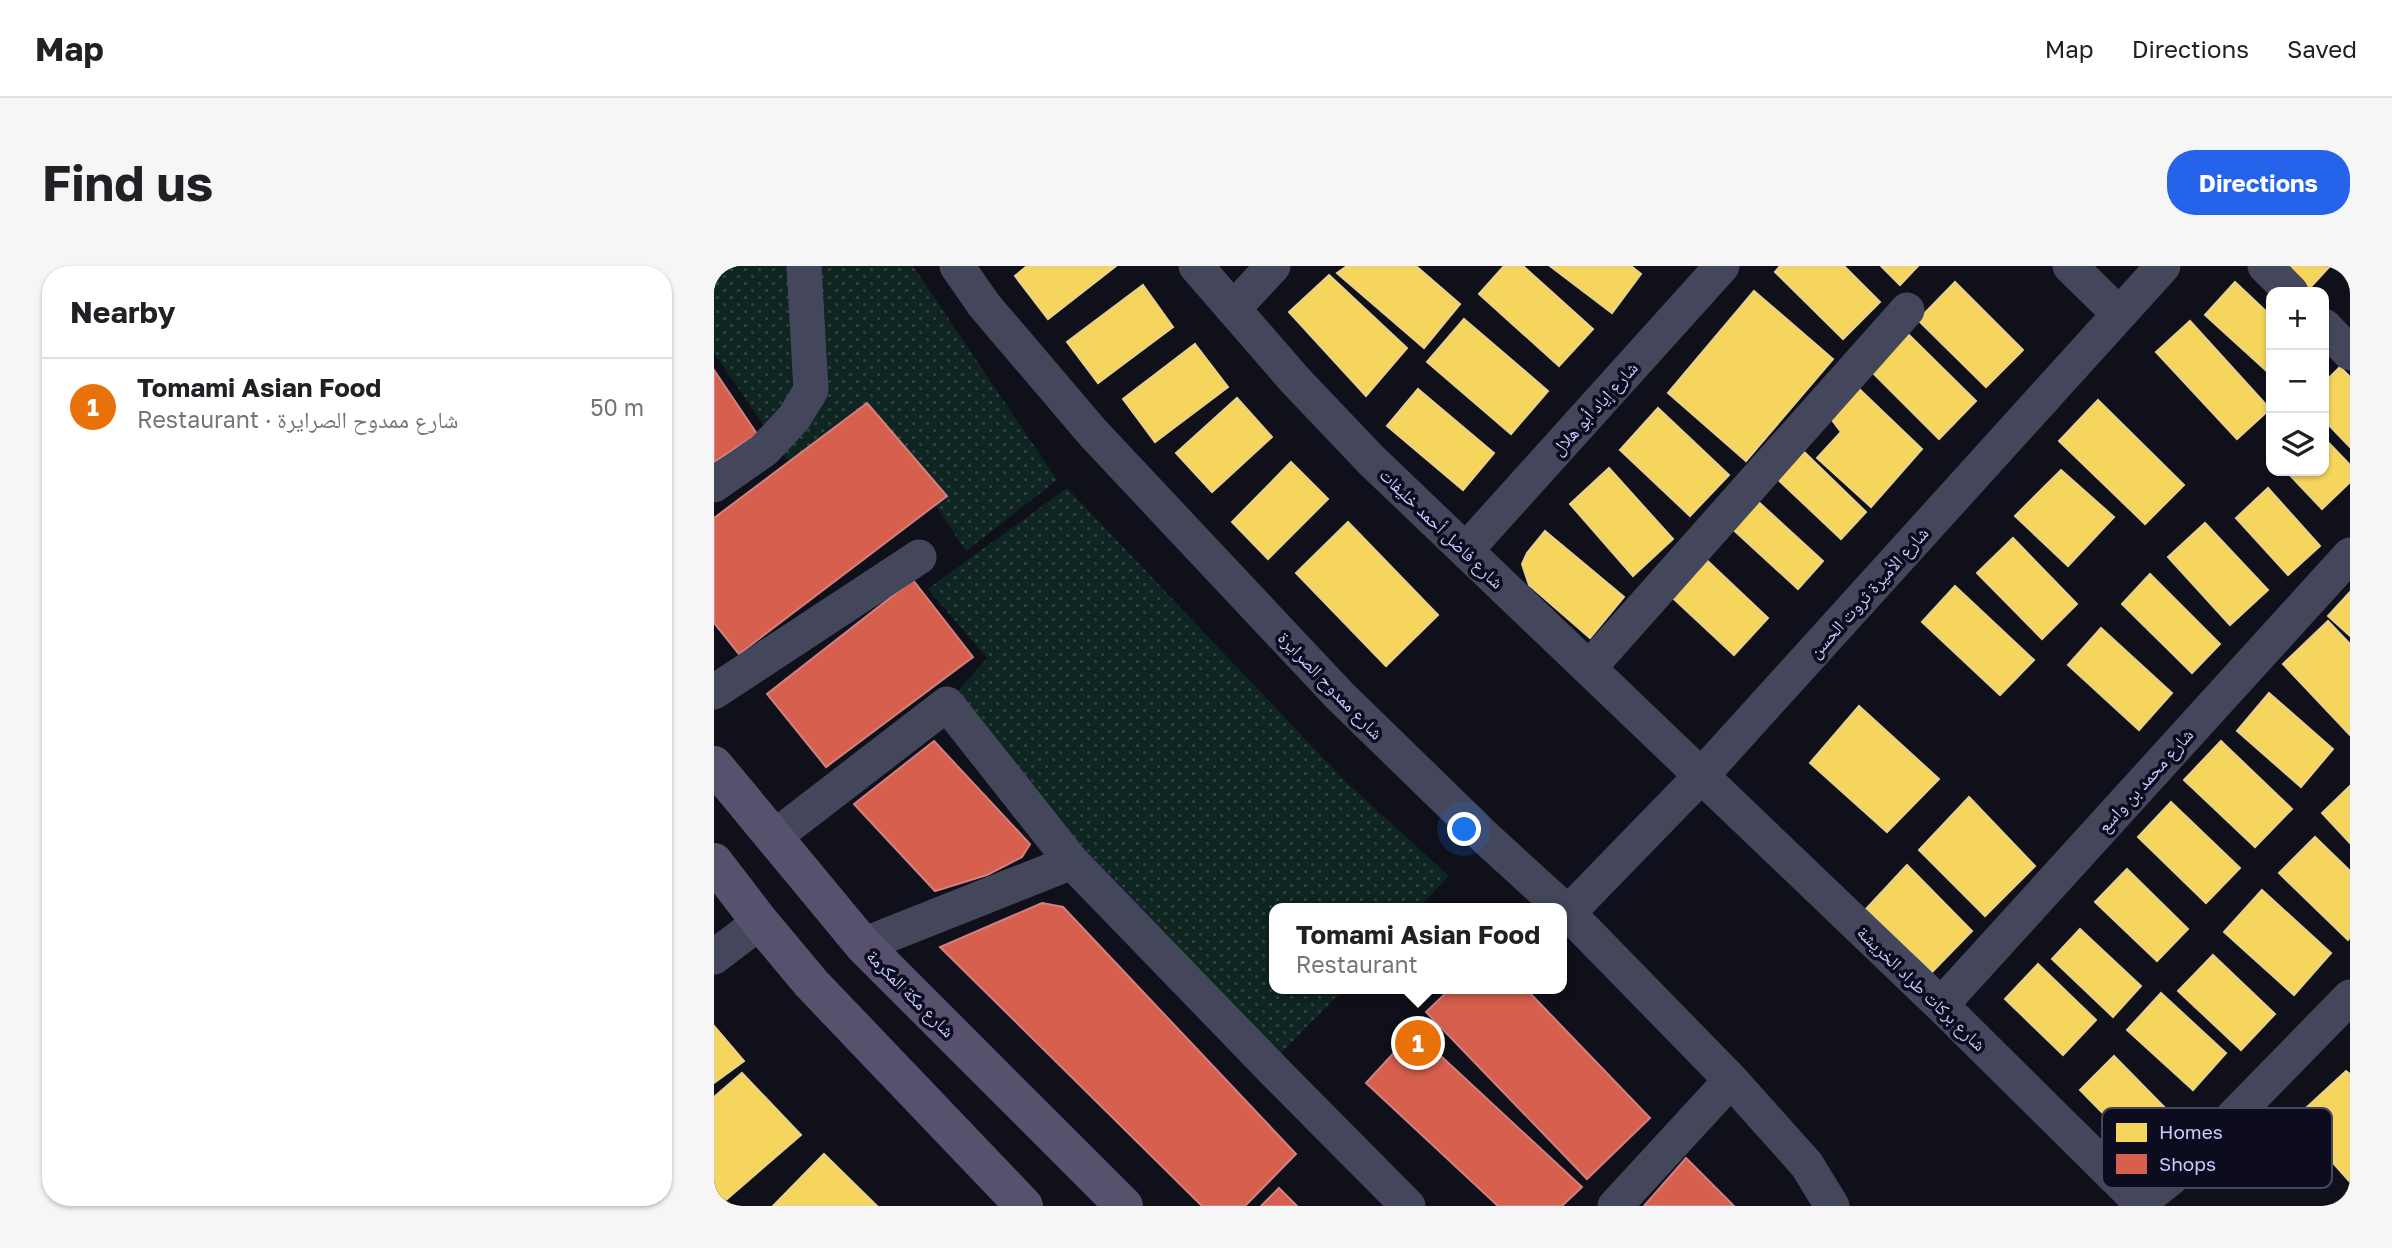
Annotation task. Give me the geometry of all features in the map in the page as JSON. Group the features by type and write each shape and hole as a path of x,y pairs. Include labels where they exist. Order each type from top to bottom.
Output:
{"main road":[{"name":"شارع مكة المكرمة","path":"714,765 863,945 1124,1206"},
{"path":"714,862 811,983 1024,1206"}],"street":[{"path":"714,485 764,450 794,418 810,390 804,266"},
{"name":"شارع ممدوح الصرايرة","path":"957,266 984,305 1093,433 1340,696 1557,903"},
{"name":"شارع فاضل أحمد خليفات","path":"1196,266 1294,379 1361,450 1701,776"},
{"path":"1233,309 1273,266"},
{"name":"شارع إياد أبو هلال","path":"1466,550 1722,266"},
{"path":"2070,266 2119,314"},
{"name":"شارع الأميرة ثروت الحسن","path":"1568,913 1701,776 2163,266"},
{"path":"2266,266 2286,287"},
{"path":"1588,668 1907,310"},
{"path":"2329,331 2350,353"},
{"name":"شارع محمد بن واسع","path":"1941,1005 2350,555"},
{"path":"714,692 919,557"},
{"path":"773,838 947,704 1072,862 1408,1206"},
{"name":"شارع بركات طراد الخريشة","path":"1701,776 1941,1005 2102,1168"},
{"path":"863,945 1072,862"},
{"name":"شارع ممدوح الصرايرة","path":"1568,913 1731,1080 1807,1165 1832,1206"},
{"path":"714,957 760,922"},
{"name":"شارع بركات طراد الخريشة","path":"2242,1108 2350,997"},
{"path":"1615,1206 1731,1080"},
{"name":"شارع بركات طراد الخريشة","path":"2122,1188 2138,1204 2158,1188"}],"green space":[{"path":"714,266 913,266 1057,480 966,551 867,403 789,462 714,353"},
{"path":"1067,488 1345,781 1449,876 1423,903 1269,903 1269,994 1339,994 1269,1066 947,704 987,658 928,589"}],"building: Homes":[{"path":"1027,266 1116,266 1048,319 1015,276"},
{"path":"1347,266 1416,266 1460,304 1424,348 1337,273"},
{"path":"1504,266 1523,266 1593,329 1559,366 1479,294"},
{"path":"1550,266 1631,266 1641,274 1612,313"},
{"path":"1780,266 1844,266 1880,302 1843,339 1775,272"},
{"path":"1881,266 1918,266 1900,285"},
{"path":"2275,266 2330,266 2311,287 2300,287"},
{"path":"1329,275 1407,348 1366,396 1289,312"},
{"path":"1955,282 2023,350 1986,387 1918,320"},
{"path":"2235,282 2266,311 2266,370 2205,315"},
{"path":"1143,285 1173,327 1098,383 1067,342"},
{"path":"1754,291 1833,359 1746,461 1668,393"},
{"path":"1464,319 1548,391 1511,434 1427,362"},
{"path":"2190,321 2266,405 2266,413 2237,439 2156,352"},
{"path":"1908,334 1976,401 1939,439 1871,371"},
{"path":"1195,344 1228,387 1155,442 1123,399"},
{"path":"2340,367 2350,377 2350,447 2329,425 2329,378"},
{"path":"1854,384 1922,449 1871,507 1817,458 1841,432 1826,412"},
{"path":"1418,389 1494,453 1463,490 1387,426"},
{"path":"1237,398 1272,437 1212,492 1176,453"},
{"path":"2098,400 2184,485 2145,524 2059,441"},
{"path":"1658,408 1729,475 1690,516 1620,450"},
{"path":"2329,443 2350,465 2350,482 2322,509 2291,476 2329,476"},
{"path":"1797,445 1866,512 1841,539 1771,473"},
{"path":"1291,462 1328,499 1268,559 1232,522"},
{"path":"1609,468 1673,539 1633,576 1570,504"},
{"path":"2061,470 2114,517 2068,566 2015,516"},
{"path":"2268,488 2320,546 2288,575 2236,518"},
{"path":"1752,496 1823,561 1798,589 1727,524"},
{"path":"1348,522 1438,615 1386,666 1296,573"},
{"path":"2205,523 2268,590 2230,625 2168,557"},
{"path":"1545,531 1624,597 1590,638 1529,585 1522,564 1527,553"},
{"path":"2013,538 2077,604 2042,639 1977,573"},
{"path":"1696,550 1768,618 1734,655 1661,587"},
{"path":"2150,574 2220,644 2192,673 2122,604"},
{"path":"1955,586 2034,660 2000,695 1922,622"},
{"path":"2350,592 2350,636 2328,616"},
{"path":"2328,621 2350,644 2350,735 2283,664"},
{"path":"2101,628 2172,693 2139,730 2068,665"},
{"path":"2269,693 2333,749 2301,787 2237,731"},
{"path":"1859,706 1939,779 1887,832 1810,763"},
{"path":"2221,741 2292,809 2255,847 2184,780"},
{"path":"2350,786 2350,843 2322,813"},
{"path":"1969,797 2035,866 1985,916 1919,850"},
{"path":"2171,802 2240,868 2206,903 2138,837"},
{"path":"2315,837 2350,871 2348,940 2279,873"},
{"path":"1907,865 1972,931 1932,972 1866,909"},
{"path":"2127,869 2188,929 2157,961 2095,902"},
{"path":"2262,890 2331,953 2294,995 2224,932"},
{"path":"2080,929 2141,986 2113,1017 2052,959"},
{"path":"2213,955 2275,1014 2241,1050 2178,991"},
{"path":"2038,964 2096,1020 2063,1055 2005,999"},
{"path":"2161,993 2226,1053 2193,1090 2127,1030"},
{"path":"714,1026 744,1061 714,1083"},
{"path":"2114,1056 2165,1108 2102,1108 2102,1112 2080,1090"},
{"path":"2346,1071 2350,1074 2350,1182 2332,1162 2332,1108 2306,1108"},
{"path":"742,1073 801,1135 719,1206 714,1206 714,1097"},
{"path":"824,1154 877,1206 773,1206"}],"building: Shops":[{"path":"714,370 757,434 714,462"},
{"path":"867,403 947,496 739,654 714,623 714,518"},
{"path":"913,580 973,657 826,767 767,694"},
{"path":"934,741 1030,844 1022,857 987,875 935,891 854,804"},
{"path":"1042,903 1063,907 1296,1154 1245,1206 1202,1206 940,947"},
{"path":"1445,994 1531,994 1650,1118 1587,1179 1426,1012"},
{"path":"1414,1031 1582,1187 1562,1206 1498,1206 1366,1083"},
{"path":"1686,1158 1734,1206 1644,1206"},
{"path":"1279,1188 1297,1206 1261,1206"}],"place":[{"name":"Tomami Asian Food","path":"1418,1043"}]}
